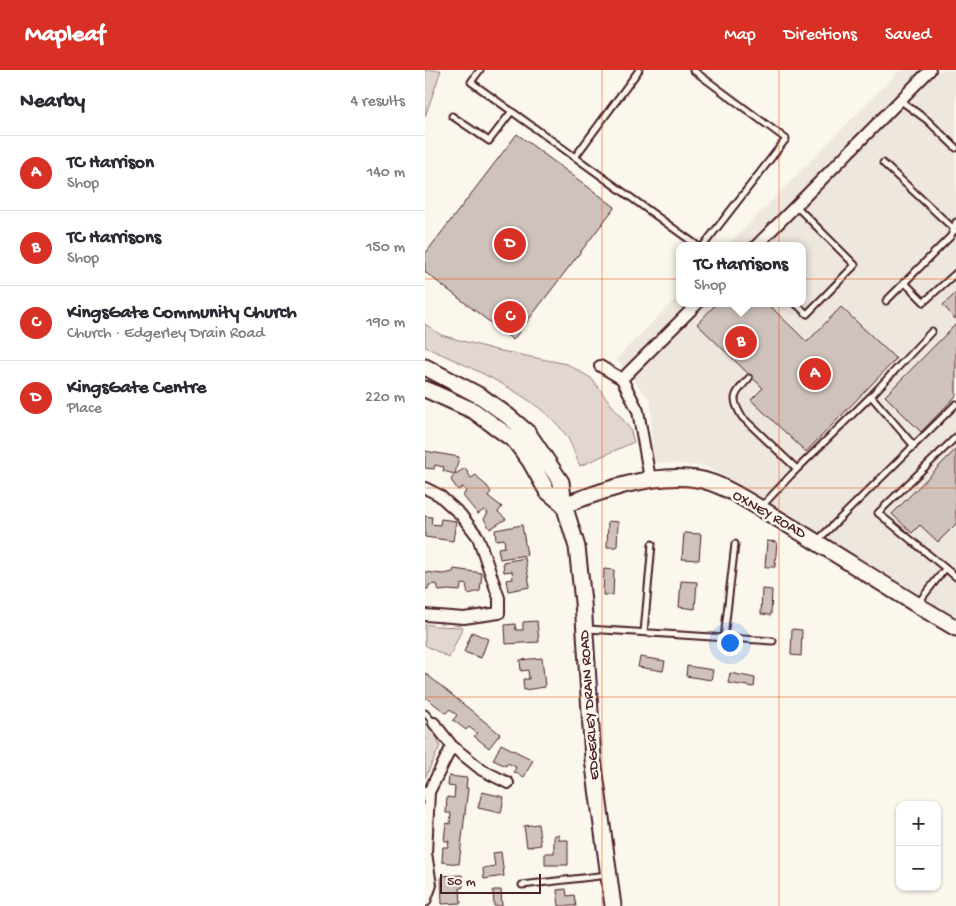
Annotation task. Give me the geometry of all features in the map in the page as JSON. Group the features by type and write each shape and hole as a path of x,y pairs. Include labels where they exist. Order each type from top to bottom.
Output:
{"street":[{"path":"759,242 930,70"},
{"path":"622,379 694,307"},
{"path":"600,366 622,379 638,411 650,478"},
{"name":"EDGERLEY DRAIN ROAD","path":"425,367 482,397 509,416 528,433 561,482 564,505 577,547 585,629 593,760 613,906"},
{"path":"425,389 474,411 515,441 530,461 547,491 564,505"},
{"name":"OXNEY ROAD","path":"564,505 650,478 676,477 699,479 719,486 760,509 956,628"},
{"path":"425,488 439,495 453,508 478,538 499,598 499,613 465,618 425,615"},
{"path":"434,723 452,746 482,770 508,783"},
{"path":"425,901 431,884 426,853 427,792 452,746"}],"lane":[{"path":"479,70 471,82 692,242"},
{"path":"575,157 639,70"},
{"path":"693,70 786,139 706,242"},
{"path":"901,101 927,120 956,148"},
{"path":"452,116 489,141 512,112"},
{"path":"883,163 955,230"},
{"path":"796,206 855,265 807,314 799,307"},
{"path":"886,301 951,236 955,230 956,222"},
{"path":"905,282 924,302 956,273"},
{"path":"760,509 797,469 871,396 932,330"},
{"path":"749,378 735,394 736,408 742,417 797,469"},
{"path":"871,396 914,446"},
{"path":"816,542 956,404"},
{"path":"956,437 879,513 956,577"},
{"path":"644,632 652,544"},
{"path":"724,638 735,544"},
{"path":"916,605 945,569"},
{"path":"585,629 773,641"},
{"path":"425,713 434,723"},
{"path":"522,884 609,875"}],"shaded area":[{"path":"425,70 441,70 425,117"},
{"path":"900,70 956,70 956,620 705,466 652,462 651,401 616,359 676,298 676,307 806,307 806,242 731,242"},
{"path":"425,324 441,335 496,350 567,364 591,378 630,429 634,442 580,466 572,445 565,434 538,407 501,383 425,347"},
{"path":"425,624 463,627 449,658 425,645"},
{"path":"425,722 437,736 440,746 425,778"}],"building":[{"path":"517,134 615,207 513,340 425,272 425,254"},
{"path":"956,293 956,317 955,319 943,305"},
{"path":"713,307 771,307 807,342 841,307 896,359 806,452 751,400 763,388 697,324"},
{"path":"956,324 956,396 921,432 885,396"},
{"path":"956,449 956,524 938,542 920,525 912,533 892,514"},
{"path":"425,451 459,457 455,474 443,471 444,467 435,465 434,469 425,468"},
{"path":"465,468 471,478 476,475 487,486 491,492 488,496 502,507 498,512 506,519 490,529 484,519 488,513 484,510 478,514 463,496 466,491 463,487 458,490 451,480 454,475"},
{"path":"425,516 432,517 431,524 440,525 441,519 456,521 453,541 425,537"},
{"path":"608,521 618,522 617,547 607,547"},
{"path":"522,525 527,555 500,559 498,548 505,547 504,539 496,540 495,530"},
{"path":"684,533 701,534 699,560 682,559"},
{"path":"767,541 777,542 775,567 765,567"},
{"path":"525,558 530,587 508,591 506,580 513,579 512,571 504,572 503,562"},
{"path":"454,569 482,573 480,591 468,594 466,584 461,585 460,591 439,591 437,584 429,585 428,589 425,589 425,572 443,574 453,572"},
{"path":"604,569 614,570 613,595 603,595"},
{"path":"681,581 697,582 695,609 679,607"},
{"path":"762,589 772,590 771,615 761,614"},
{"path":"537,621 539,642 506,644 505,625 515,624 516,630 523,630 523,622"},
{"path":"792,629 802,630 801,656 791,655"},
{"path":"472,632 488,639 481,658 464,652"},
{"path":"640,657 665,661 663,671 638,667"},
{"path":"542,658 545,687 524,690 523,679 529,679 528,670 521,671 520,660"},
{"path":"687,666 713,670 711,680 686,676"},
{"path":"425,673 500,734 489,748 474,736 477,733 469,727 466,730 453,720 457,715 450,709 446,713 425,697"},
{"path":"730,673 755,678 754,687 728,683"},
{"path":"501,744 533,760 524,777 514,772 516,767 507,763 506,766 493,760"},
{"path":"449,776 467,778 466,788 468,788 459,864 442,862 443,847 448,847 449,841 444,841 446,823 450,824 451,813 446,813 447,797 454,798 455,787 448,786"},
{"path":"482,792 504,797 501,813 478,808"},
{"path":"538,824 541,845 527,847 524,826"},
{"path":"554,835 559,835 559,840 568,840 568,865 545,865 545,853 554,853"},
{"path":"501,852 504,876 484,879 483,868 495,866 493,853"},
{"path":"462,875 463,887 460,888 461,903 442,904 441,876"},
{"path":"566,889 567,896 574,895 576,906 559,906 557,890"},
{"path":"493,890 501,890 502,906 494,906"}],"place":[{"name":"KingsGate Centre","path":"510,244"},
{"name":"KingsGate Community Church","path":"510,317"},
{"name":"TC Harrisons","path":"741,342"},
{"name":"TC Harrison","path":"815,374"}]}
